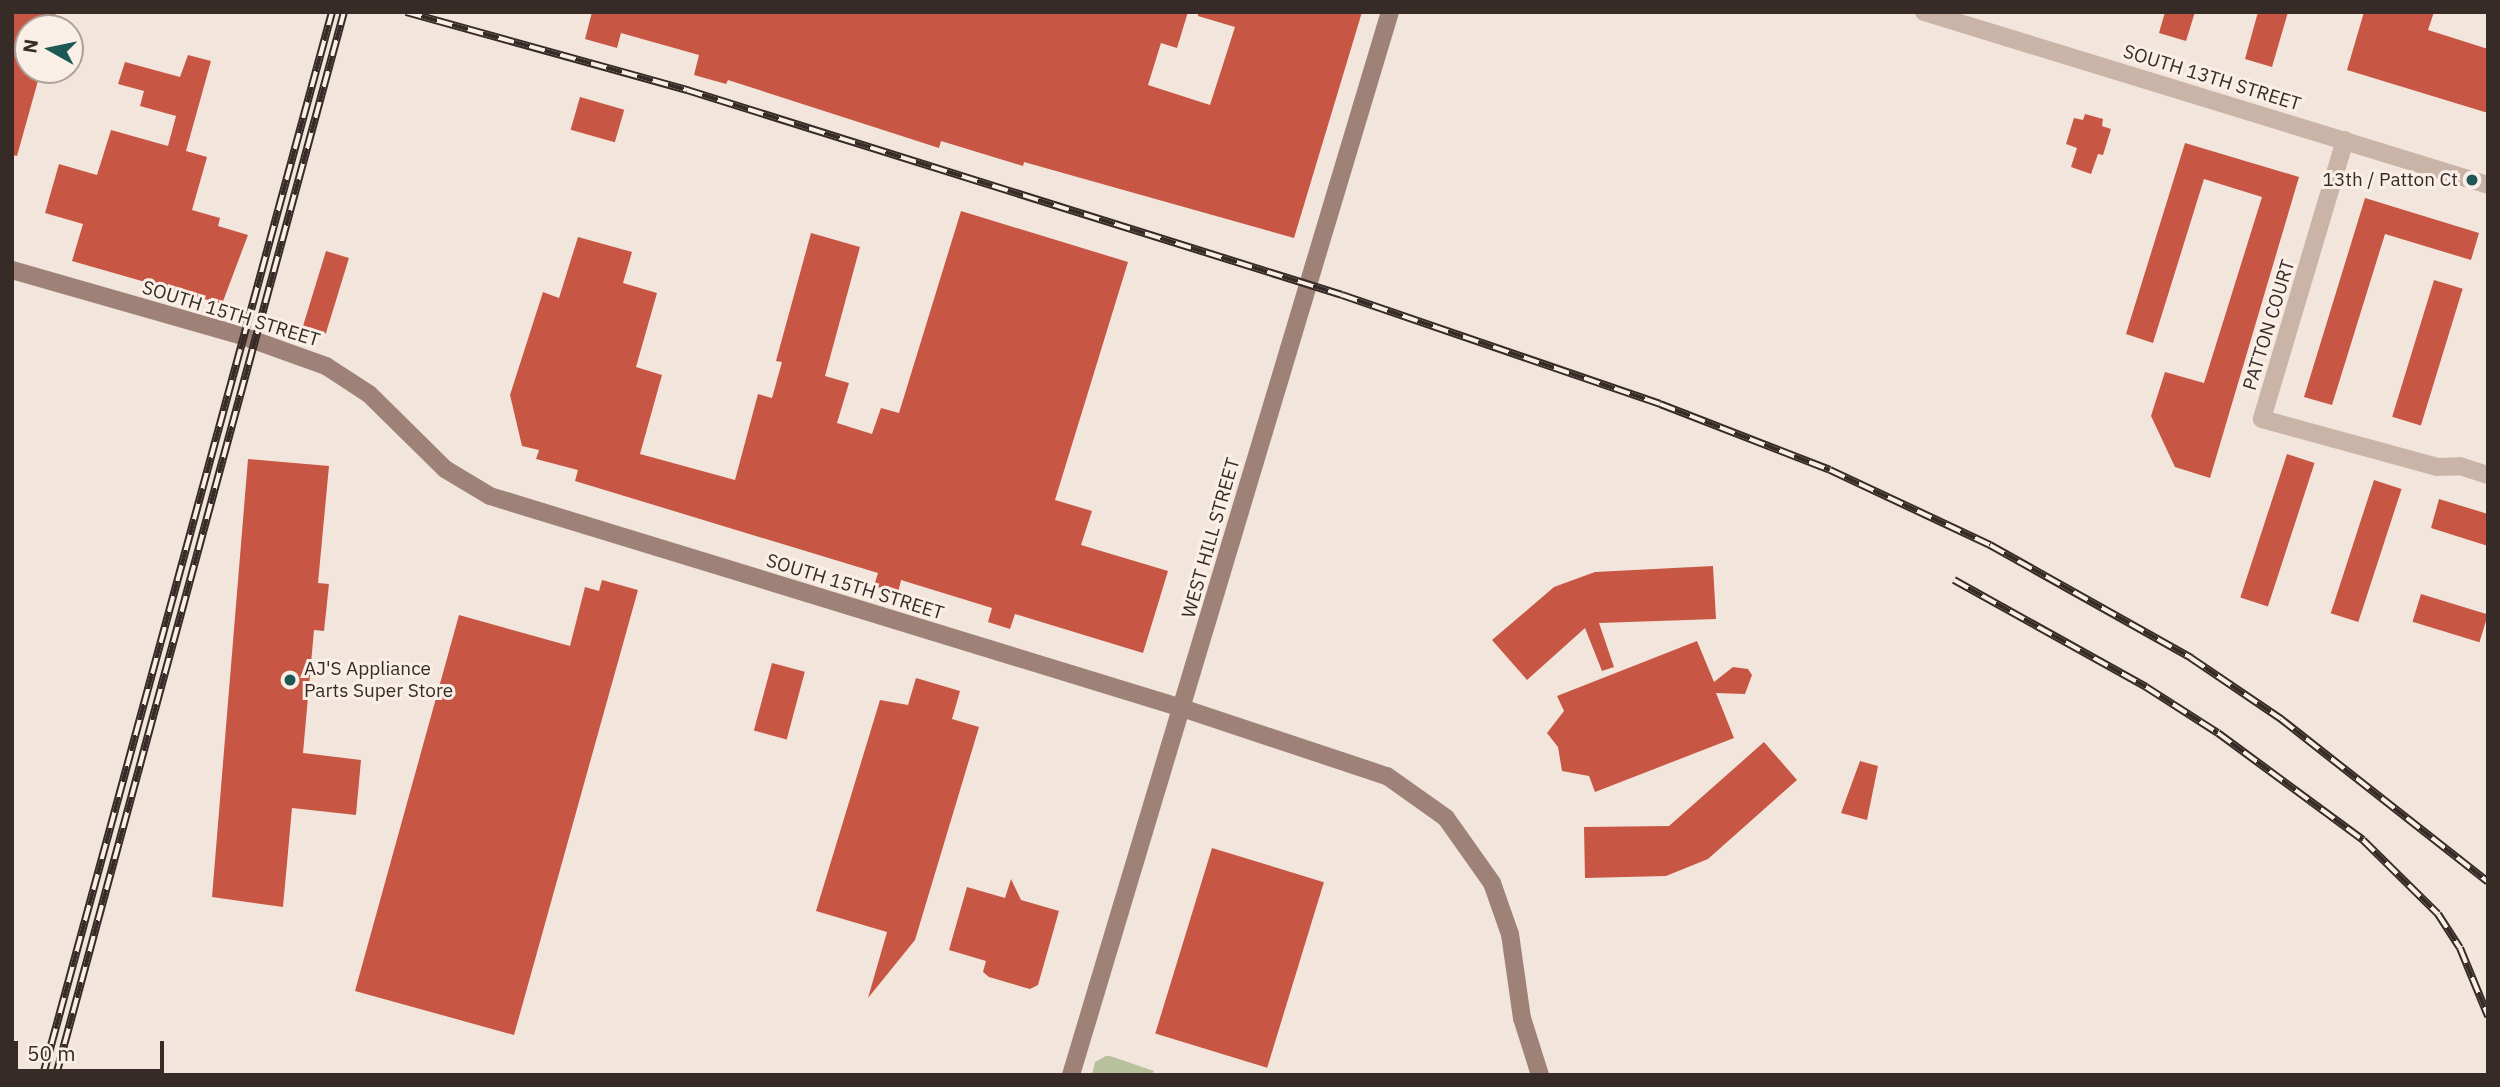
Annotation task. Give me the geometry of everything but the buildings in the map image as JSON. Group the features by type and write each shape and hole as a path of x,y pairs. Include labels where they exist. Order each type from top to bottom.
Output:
{"street":[{"name":"WEST HILL STREET","path":"1071,1075 1390,12"},
{"name":"SOUTH 13TH STREET","path":"1924,12 2488,185"},
{"name":"PATTON COURT","path":"2346,140 2262,419 2437,467 2460,466 2488,475"},
{"name":"SOUTH 15TH STREET","path":"12,270 245,337 326,366 369,394 445,469 490,496 1182,708 1387,776 1446,818 1478,860 1502,908 1514,955 1522,1018 1540,1075"}],"green space":[{"path":"1106,1056 1154,1071 1151,1075 1092,1075 1095,1062"}],"railway":[{"path":"43,1075 332,12"},
{"path":"56,1075 344,12"},
{"path":"406,12 687,90 1342,295 1660,404 1830,470 1990,545 2191,658 2281,719 2488,882"},
{"path":"1954,580 2146,687 2218,733 2363,840 2438,914 2460,948 2488,1016"}],"place":[{"name":"13th / Patton Ct","path":"2472,180"},
{"name":"AJ'S Appliance Parts Super Store","path":"290,680"}]}
